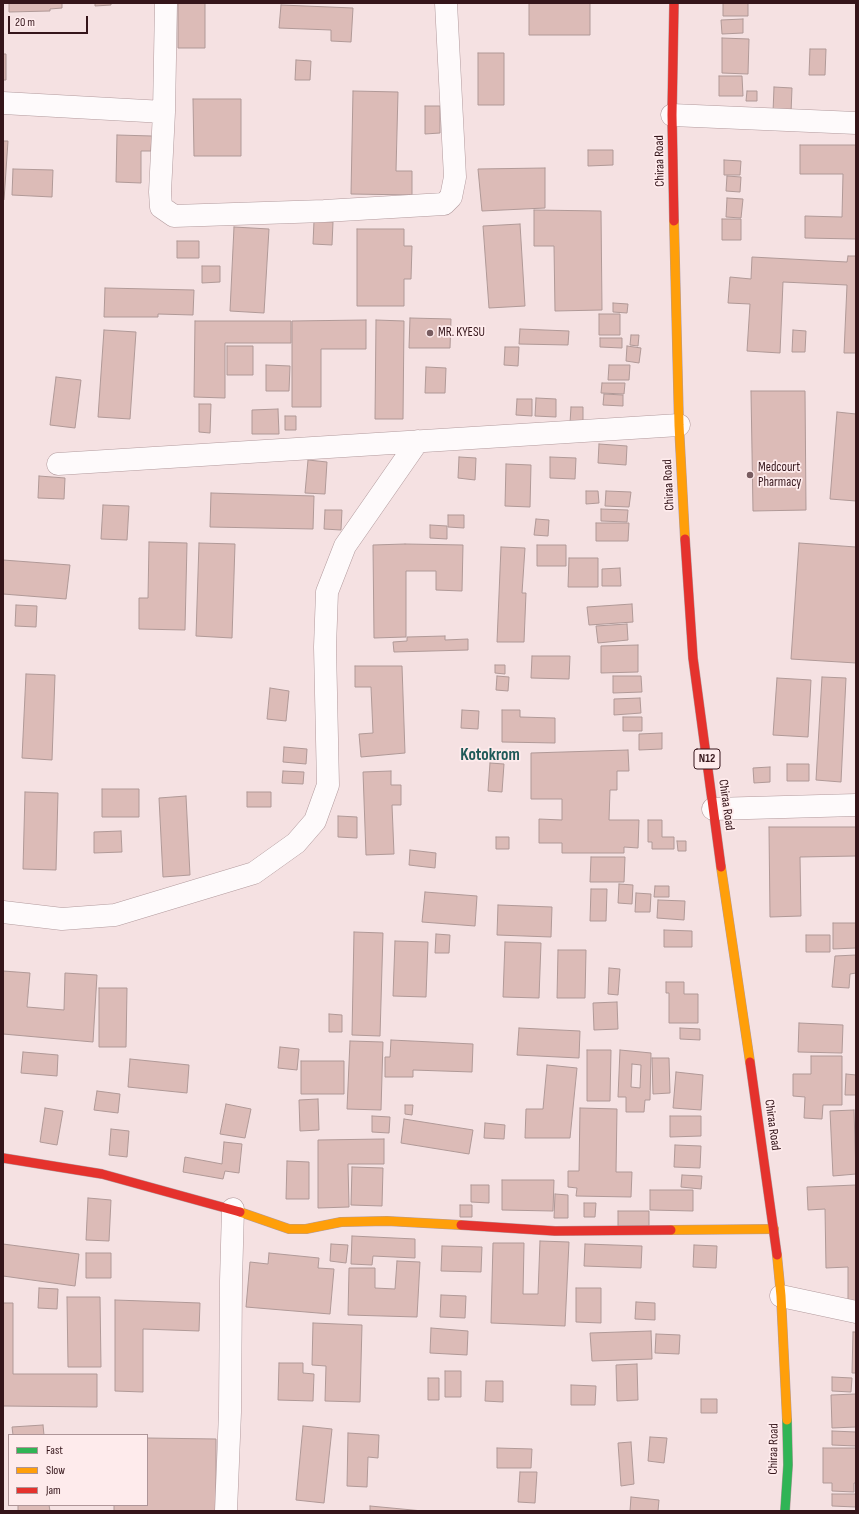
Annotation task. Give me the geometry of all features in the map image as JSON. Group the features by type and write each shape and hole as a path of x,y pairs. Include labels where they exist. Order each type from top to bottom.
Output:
{"main road":[{"name":"Chiraa Road","path":"674,3 672,115 684,529 694,658 713,809 774,1229 781,1296 788,1393 788,1465 785,1511"},
{"path":"3,1158 102,1174 233,1209 289,1229 306,1229 342,1222 386,1221 556,1231 774,1229"}],"street":[{"path":"166,3 164,112 160,192 161,207 174,216 324,211 444,204 451,198 455,177 446,3"},
{"path":"3,103 164,112"},
{"path":"672,115 856,123"},
{"path":"58,464 680,424"},
{"path":"3,912 62,919 115,915 254,873 296,843 315,821 328,785 325,647 327,592 345,546 418,441"},
{"path":"713,809 856,805"},
{"path":"226,1511 230,1412 230,1280 233,1209"},
{"path":"781,1296 856,1312"}],"building":[{"path":"9,3 62,3 62,8 50,9 50,11 9,12"},
{"path":"95,3 111,3 111,5 95,6"},
{"path":"178,3 205,3 205,48 178,48"},
{"path":"529,3 590,3 590,35 529,35"},
{"path":"723,3 748,3 748,16 723,16"},
{"path":"281,5 353,8 351,42 331,41 331,30 279,28"},
{"path":"743,19 743,33 722,34 721,20"},
{"path":"722,38 749,39 748,74 722,73"},
{"path":"810,49 826,49 825,75 809,75"},
{"path":"478,53 504,53 504,105 478,105"},
{"path":"3,54 6,54 6,80 3,80"},
{"path":"296,60 311,61 310,80 295,80"},
{"path":"719,76 742,76 743,96 719,96"},
{"path":"774,87 792,88 791,113 773,112"},
{"path":"353,91 398,92 396,171 412,171 412,195 351,194"},
{"path":"747,91 757,91 757,101 746,101"},
{"path":"193,99 241,99 241,156 194,156"},
{"path":"425,106 440,106 440,133 425,134"},
{"path":"117,135 152,136 151,151 141,151 141,183 116,182"},
{"path":"3,141 8,141 4,200 3,200"},
{"path":"800,145 856,145 856,239 805,238 805,216 842,217 843,174 800,174"},
{"path":"588,150 613,150 613,165 588,166"},
{"path":"724,160 741,161 740,175 724,175"},
{"path":"545,168 545,208 482,211 478,169"},
{"path":"13,169 53,170 52,197 12,195"},
{"path":"727,176 741,177 740,192 726,191"},
{"path":"727,198 743,199 741,218 726,217"},
{"path":"534,210 601,211 602,310 555,311 554,246 534,246"},
{"path":"722,219 741,219 741,240 722,240"},
{"path":"314,221 333,222 332,245 313,244"},
{"path":"520,224 525,306 489,308 483,226"},
{"path":"234,227 269,229 264,313 230,311"},
{"path":"357,229 404,229 404,246 412,246 411,279 404,279 404,306 357,306"},
{"path":"177,241 199,241 199,258 177,258"},
{"path":"848,256 856,256 856,353 844,353 847,285 783,282 780,353 747,351 750,304 728,303 730,277 751,279 752,257 847,262"},
{"path":"202,266 220,266 220,282 202,283"},
{"path":"105,288 194,290 193,315 158,314 158,317 104,317"},
{"path":"613,303 628,304 627,313 613,312"},
{"path":"599,314 620,314 620,335 599,335"},
{"name":"MR. KYESU","path":"410,318 451,319 450,348 409,348"},
{"path":"366,320 366,349 321,349 321,407 292,407 292,321"},
{"path":"376,320 404,321 403,419 375,419"},
{"path":"195,321 291,321 291,343 225,343 225,398 194,397"},
{"path":"520,329 569,331 568,345 519,344"},
{"path":"104,330 136,332 130,419 98,417"},
{"path":"793,330 806,331 805,352 792,352"},
{"path":"631,335 639,335 638,346 630,345"},
{"path":"600,338 622,338 622,348 600,347"},
{"path":"227,346 253,346 253,375 227,375"},
{"path":"627,346 641,348 639,363 626,361"},
{"path":"505,347 519,347 518,366 504,365"},
{"path":"266,365 290,366 289,391 266,391"},
{"path":"609,365 630,365 629,380 608,380"},
{"name":"MR. KYESU","path":"426,367 446,368 445,393 425,393"},
{"path":"56,377 81,380 75,428 50,425"},
{"path":"602,383 625,383 624,394 601,393"},
{"path":"751,391 805,391 806,510 753,511"},
{"path":"604,394 623,395 623,406 603,405"},
{"path":"536,398 556,399 556,417 535,416"},
{"path":"517,399 532,399 532,416 516,415"},
{"path":"199,404 211,404 210,433 199,432"},
{"path":"571,407 583,407 583,424 570,423"},
{"path":"278,409 279,434 252,434 252,410"},
{"path":"837,412 856,414 856,501 830,499"},
{"path":"285,416 296,416 296,430 285,430"},
{"path":"599,444 627,446 626,465 598,463"},
{"path":"459,457 476,458 475,480 458,478"},
{"path":"550,457 576,458 575,479 550,478"},
{"path":"308,460 327,462 325,494 305,493"},
{"path":"506,464 531,465 530,507 505,506"},
{"path":"39,476 65,478 64,499 38,498"},
{"path":"586,491 598,491 599,503 586,504"},
{"path":"606,491 631,492 629,507 605,506"},
{"path":"211,493 314,496 313,529 210,527"},
{"path":"103,505 129,506 127,540 101,539"},
{"path":"601,509 628,510 627,522 601,521"},
{"path":"325,510 342,510 341,530 324,529"},
{"path":"448,515 464,515 464,528 448,527"},
{"path":"536,519 549,520 548,536 534,535"},
{"path":"596,523 629,523 628,541 596,541"},
{"path":"430,525 447,526 447,539 430,538"},
{"path":"149,542 187,543 185,630 139,629 139,598 148,598"},
{"path":"199,543 235,544 232,638 196,636"},
{"path":"799,543 856,547 856,663 791,659"},
{"path":"373,545 463,545 462,591 436,590 436,571 406,571 406,637 374,638"},
{"path":"537,545 566,545 566,566 537,566"},
{"path":"501,547 525,548 522,593 526,593 524,642 497,642"},
{"path":"569,558 598,558 598,587 568,587"},
{"path":"3,560 70,565 66,599 3,594"},
{"path":"620,568 621,586 602,586 602,569"},
{"path":"632,604 633,622 589,625 587,607"},
{"path":"16,605 37,606 36,627 15,626"},
{"path":"627,624 628,640 598,643 596,626"},
{"path":"445,636 445,640 468,639 468,650 394,652 393,642 407,641 407,637"},
{"path":"638,645 638,672 601,673 601,646"},
{"path":"532,656 570,656 569,679 531,678"},
{"path":"495,665 505,665 505,674 495,673"},
{"path":"355,666 402,666 405,753 361,757 359,734 373,733 371,687 355,687"},
{"path":"26,674 55,675 52,760 22,758"},
{"path":"497,676 509,677 508,691 496,690"},
{"path":"613,676 641,676 642,692 613,693"},
{"path":"822,677 846,678 841,782 816,780"},
{"path":"777,678 811,680 808,737 773,735"},
{"path":"270,688 289,691 286,721 267,719"},
{"path":"640,698 641,713 614,715 614,699"},
{"path":"462,710 479,711 478,729 461,728"},
{"path":"502,710 520,710 520,717 555,718 555,743 502,742"},
{"path":"623,717 642,717 642,731 623,731"},
{"path":"662,733 662,749 639,750 639,734"},
{"path":"284,747 307,749 306,764 283,762"},
{"path":"628,750 629,771 617,771 617,790 610,790 609,820 639,820 638,848 624,847 624,853 562,853 562,843 539,843 539,819 562,820 562,799 531,799 531,753"},
{"path":"490,763 504,764 502,792 488,791"},
{"path":"787,764 809,764 809,781 787,781"},
{"path":"770,767 770,782 754,783 753,768"},
{"path":"283,771 304,772 303,784 282,783"},
{"path":"391,771 391,785 401,785 401,805 392,805 394,854 366,855 363,772"},
{"path":"102,789 139,789 139,817 102,817"},
{"path":"25,792 58,793 56,870 23,869"},
{"path":"247,792 271,792 271,807 247,807"},
{"path":"186,796 190,875 163,877 159,798"},
{"path":"338,816 357,817 357,838 338,837"},
{"path":"648,820 662,820 662,837 674,837 674,849 652,849 652,842 648,842"},
{"path":"769,827 856,827 856,856 800,857 801,916 770,917"},
{"path":"121,831 122,852 94,853 94,832"},
{"path":"496,837 509,837 509,849 496,849"},
{"path":"677,841 686,841 686,851 678,851"},
{"path":"410,850 436,853 435,868 409,865"},
{"path":"591,857 625,857 624,882 590,882"},
{"path":"619,884 633,885 632,904 618,903"},
{"path":"655,886 669,886 669,897 654,897"},
{"path":"591,889 607,889 606,921 590,921"},
{"path":"425,892 477,896 475,926 422,922"},
{"path":"636,893 651,894 650,912 635,912"},
{"path":"658,900 685,901 684,920 657,918"},
{"path":"498,905 552,907 551,937 497,935"},
{"path":"833,923 856,923 856,948 833,949"},
{"path":"664,930 692,931 692,947 664,947"},
{"path":"354,932 383,933 380,1036 352,1035"},
{"path":"436,934 450,935 449,953 435,953"},
{"path":"806,935 830,935 830,952 806,952"},
{"path":"395,941 428,942 426,997 393,996"},
{"path":"505,942 541,943 539,998 503,997"},
{"path":"558,950 586,950 585,998 557,998"},
{"path":"856,955 856,973 850,974 849,988 832,987 835,956"},
{"path":"609,968 620,969 618,995 608,994"},
{"path":"3,971 30,973 27,1007 64,1010 65,973 97,975 93,1042 3,1034"},
{"path":"666,982 684,982 684,994 698,994 698,1023 669,1023 669,993 666,993"},
{"path":"99,988 127,988 126,1047 99,1047"},
{"path":"617,1002 618,1029 594,1030 593,1003"},
{"path":"329,1014 342,1015 342,1032 329,1032"},
{"path":"799,1023 843,1025 842,1053 798,1052"},
{"path":"519,1028 580,1031 579,1058 517,1055"},
{"path":"680,1028 700,1029 700,1040 680,1039"},
{"path":"391,1040 473,1044 472,1072 413,1070 413,1077 385,1077 385,1057 390,1057"},
{"path":"350,1041 383,1042 381,1110 347,1109"},
{"path":"280,1047 299,1049 297,1070 278,1068"},
{"path":"587,1050 611,1050 610,1101 587,1101"},
{"path":"620,1050 651,1053 650,1100 645,1100 644,1112 626,1112 626,1097 618,1097","holes":["632,1064 641,1065 640,1088 631,1087"]},
{"path":"23,1052 58,1055 57,1076 21,1073"},
{"path":"811,1056 842,1056 842,1105 823,1105 822,1119 804,1118 805,1097 793,1096 793,1074 811,1074"},
{"path":"652,1058 669,1058 670,1093 653,1094"},
{"path":"130,1059 189,1065 187,1093 128,1087"},
{"path":"301,1061 344,1061 344,1094 301,1094"},
{"path":"547,1065 577,1068 570,1138 525,1138 526,1109 543,1109"},
{"path":"676,1072 703,1075 701,1110 673,1108"},
{"path":"846,1074 856,1075 856,1095 845,1095"},
{"path":"97,1091 120,1094 118,1113 94,1110"},
{"path":"318,1099 319,1130 300,1131 299,1100"},
{"path":"226,1104 251,1109 245,1138 220,1134"},
{"path":"405,1105 413,1105 412,1115 405,1114"},
{"path":"45,1108 63,1111 57,1145 40,1142"},
{"path":"580,1108 617,1109 616,1172 632,1172 631,1197 576,1196 577,1188 568,1187 568,1171 579,1171"},
{"path":"854,1110 856,1174 833,1176 830,1111"},
{"path":"372,1116 390,1117 389,1133 372,1132"},
{"path":"670,1116 701,1116 701,1136 670,1137"},
{"path":"404,1119 473,1130 469,1154 401,1143"},
{"path":"485,1123 505,1125 504,1139 484,1138"},
{"path":"111,1129 129,1131 127,1157 109,1155"},
{"path":"384,1139 384,1164 348,1164 349,1207 318,1208 318,1140"},
{"path":"224,1142 242,1144 239,1173 225,1171 223,1179 183,1172 185,1157 222,1164"},
{"path":"675,1145 701,1146 700,1168 674,1167"},
{"path":"287,1161 309,1162 309,1199 286,1199"},
{"path":"352,1167 383,1168 382,1206 351,1205"},
{"path":"682,1175 702,1176 701,1189 681,1187"},
{"path":"502,1180 554,1180 553,1211 502,1210"},
{"path":"471,1185 489,1185 489,1203 471,1202"},
{"path":"856,1185 856,1301 848,1301 848,1267 826,1268 825,1209 808,1210 807,1187"},
{"path":"650,1190 693,1190 693,1211 650,1210"},
{"path":"555,1194 568,1195 568,1218 554,1218"},
{"path":"88,1198 111,1200 109,1241 86,1240"},
{"path":"584,1203 596,1203 595,1217 584,1217"},
{"path":"460,1205 472,1205 472,1217 460,1217"},
{"path":"618,1211 649,1211 649,1226 618,1226"},
{"path":"352,1236 415,1239 415,1258 373,1256 372,1265 351,1264"},
{"path":"540,1241 569,1242 565,1326 491,1323 493,1243 524,1243 523,1294 538,1294"},
{"path":"3,1244 79,1254 75,1286 3,1276"},
{"path":"331,1244 348,1245 346,1263 330,1261"},
{"path":"585,1244 642,1246 641,1268 584,1266"},
{"path":"694,1245 717,1246 716,1268 693,1267"},
{"path":"442,1246 482,1247 481,1272 441,1271"},
{"path":"86,1253 111,1253 111,1278 86,1278"},
{"path":"269,1253 319,1258 318,1268 334,1269 330,1314 246,1307 250,1262 268,1264"},
{"path":"397,1261 420,1262 417,1317 348,1315 349,1268 375,1268 375,1288 395,1289"},
{"path":"39,1288 58,1289 57,1309 38,1308"},
{"path":"576,1288 601,1288 601,1323 576,1322"},
{"path":"441,1295 466,1296 465,1318 440,1317"},
{"path":"67,1297 100,1297 101,1367 68,1367"},
{"path":"115,1300 200,1303 199,1331 143,1329 143,1392 115,1391"},
{"path":"636,1302 655,1303 655,1320 635,1319"},
{"path":"3,1303 13,1303 13,1374 97,1374 97,1407 3,1406"},
{"path":"313,1323 362,1325 360,1402 325,1401 326,1366 312,1365"},
{"path":"431,1328 468,1331 467,1355 430,1353"},
{"path":"651,1331 652,1359 592,1361 590,1333"},
{"path":"853,1332 856,1332 856,1373 852,1373"},
{"path":"656,1334 680,1335 679,1354 655,1353"},
{"path":"279,1363 303,1363 303,1373 314,1374 313,1401 278,1400"},
{"path":"637,1364 638,1400 617,1401 616,1365"},
{"path":"445,1371 461,1371 461,1397 445,1397"},
{"path":"832,1377 852,1378 851,1392 832,1391"},
{"path":"428,1378 439,1378 439,1400 428,1400"},
{"path":"486,1381 503,1381 503,1402 485,1401"},
{"path":"571,1385 596,1386 595,1405 571,1405"},
{"path":"856,1394 856,1427 832,1428 831,1395"},
{"path":"701,1399 717,1399 717,1413 701,1413"},
{"path":"43,1425 44,1434 13,1434 12,1427"},
{"path":"303,1426 332,1429 324,1503 296,1500"},
{"path":"832,1431 856,1432 856,1446 832,1445"},
{"path":"348,1433 379,1435 378,1458 368,1457 367,1487 347,1486"},
{"path":"650,1437 667,1438 664,1463 648,1461"},
{"path":"148,1438 216,1439 216,1511 114,1511 114,1506 148,1506"},
{"path":"631,1442 634,1484 621,1486 618,1443"},
{"path":"497,1448 532,1449 531,1468 497,1468"},
{"path":"823,1448 856,1448 856,1483 854,1483 854,1492 832,1491 832,1483 823,1483"},
{"path":"520,1472 537,1472 535,1503 518,1502"},
{"path":"832,1494 856,1494 856,1507 832,1506"},
{"path":"631,1497 659,1500 658,1511 630,1511"},
{"path":"18,1506 49,1506 50,1511 18,1511"},
{"path":"370,1506 423,1511 370,1511"}],"traffic: fast":[{"path":"785,1511 788,1465 787,1420"}],"traffic: slow":[{"path":"674,221 679,425 685,539"},
{"path":"721,867 750,1062"},
{"path":"240,1212 289,1229 306,1229 341,1222 387,1221 461,1225"},
{"path":"671,1230 774,1229"},
{"path":"777,1255 781,1296 787,1420"}],"traffic: jam":[{"path":"674,3 672,115 674,221"},
{"path":"685,539 693,658 721,867"},
{"path":"750,1062 777,1255"},
{"path":"3,1158 102,1174 240,1212"},
{"path":"461,1225 555,1231 671,1230"}],"place":[{"name":"MR. KYESU","path":"430,333"},
{"name":"Medcourt Pharmacy","path":"750,475"}],"district":[{"name":"Kotokrom","path":"490,756"}]}
